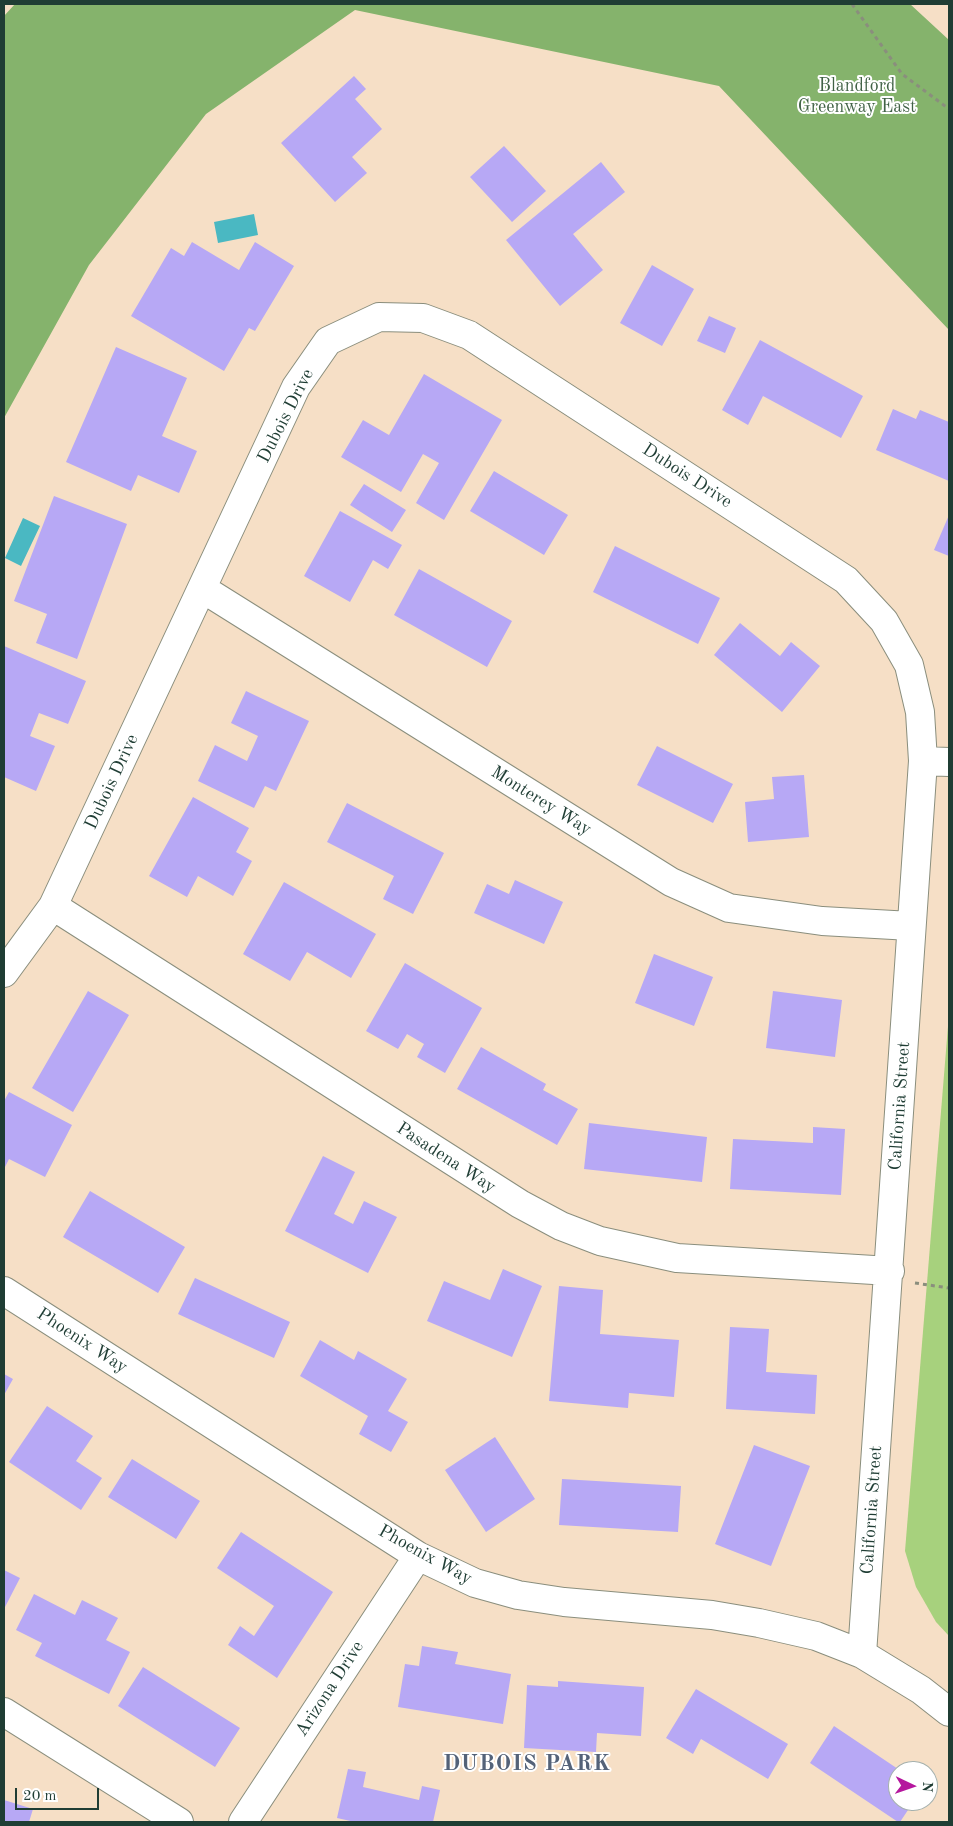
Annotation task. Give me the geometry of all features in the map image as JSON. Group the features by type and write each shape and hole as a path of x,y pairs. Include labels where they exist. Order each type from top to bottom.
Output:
{"street":[{"name":"Dubois Drive","path":"4,973 53,906 296,387 328,341 379,317 423,318 470,335 846,580"},
{"name":"California Street","path":"846,580 884,621 909,665 920,712 936,762 911,926 890,1271 862,1654"},
{"name":"Monterey Way","path":"203,589 671,882 729,908 822,921 911,926"},
{"name":"Pasadena Way","path":"53,906 520,1204 561,1226 600,1242 678,1258 890,1271"},
{"name":"Phoenix Way","path":"4,1291 418,1556 475,1583 518,1595 564,1602 712,1615 750,1621 816,1636 862,1654 921,1690 949,1712"},
{"name":"Arizona Drive","path":"243,1822 418,1556"},
{"path":"4,1712 178,1822"}],"path":[{"path":"852,4 902,74 949,109"},
{"path":"890,1271 919,1285 949,1288"}],"green space":[{"name":"Blandford Greenway East","path":"15,4 910,4 949,40 949,330 719,86 355,10 206,114 89,265 4,418 4,16"},
{"path":"949,1014 949,1636 936,1622 916,1587 905,1551"}],"water":[{"path":"254,214 258,235 218,243 214,222"},
{"path":"23,518 40,526 21,566 5,558"}],"building":[{"path":"354,76 366,89 355,99 382,129 352,157 367,173 335,202 281,143"},
{"path":"504,146 546,191 512,222 470,177"},
{"path":"601,162 625,192 573,234 603,270 560,306 506,240"},
{"path":"192,242 239,270 255,242 294,266 255,331 249,328 224,371 131,316 171,248 184,256"},
{"path":"652,265 694,289 662,346 620,323"},
{"path":"709,316 736,328 725,353 697,341"},
{"path":"760,340 863,396 841,438 763,396 748,425 722,410"},
{"path":"116,347 187,378 162,436 197,451 179,493 138,475 131,491 66,462"},
{"path":"424,374 502,420 444,520 416,503 439,463 423,454 401,492 341,457 363,420 389,435"},
{"path":"893,409 916,419 920,410 949,422 949,481 876,450"},
{"path":"494,471 568,515 544,555 470,511"},
{"path":"364,484 406,510 392,532 350,505"},
{"path":"54,496 127,524 77,659 36,643 47,614 14,601"},
{"path":"340,511 402,545 388,569 373,560 350,602 304,576"},
{"path":"949,515 949,556 934,550"},
{"path":"615,546 720,598 698,644 593,592"},
{"path":"419,569 512,621 487,667 394,615"},
{"path":"740,623 780,656 791,642 820,666 782,712 714,655"},
{"path":"4,646 86,681 68,724 39,713 30,736 55,746 36,791 4,777"},
{"path":"246,691 309,721 276,791 265,786 254,808 198,781 215,745 247,761 258,736 231,723"},
{"path":"657,746 733,784 713,823 637,785"},
{"path":"804,775 809,837 748,842 745,802 774,799 772,777"},
{"path":"193,797 249,828 236,852 252,861 233,896 198,876 187,897 149,876"},
{"path":"347,803 444,853 413,914 383,899 394,876 327,842"},
{"path":"515,880 563,902 544,944 474,913 487,884 509,894"},
{"path":"284,882 376,934 351,978 307,952 290,981 243,954"},
{"path":"654,954 713,977 694,1026 635,1003"},
{"path":"405,963 482,1008 445,1073 417,1057 424,1044 407,1034 398,1049 366,1031"},
{"path":"88,991 129,1015 73,1112 32,1088"},
{"path":"773,991 842,1000 835,1057 766,1048"},
{"path":"481,1047 546,1084 543,1090 578,1109 557,1145 457,1089"},
{"path":"9,1092 72,1125 45,1177 9,1159 4,1169 4,1101"},
{"path":"589,1123 707,1137 702,1182 584,1169"},
{"path":"813,1127 845,1129 841,1195 730,1189 733,1139 813,1143"},
{"path":"323,1156 355,1172 334,1214 353,1224 364,1201 397,1217 368,1273 285,1231"},
{"path":"90,1191 185,1247 158,1293 63,1237"},
{"path":"503,1269 542,1286 512,1357 427,1321 444,1281 490,1300"},
{"path":"195,1278 290,1322 274,1358 178,1314"},
{"path":"559,1286 603,1290 600,1334 679,1340 674,1397 629,1393 628,1408 549,1401"},
{"path":"730,1327 769,1329 766,1372 817,1375 815,1414 726,1409"},
{"path":"320,1340 354,1360 358,1351 407,1379 388,1411 408,1422 391,1452 359,1434 368,1416 300,1376"},
{"path":"4,1374 13,1379 4,1395"},
{"path":"47,1406 93,1436 76,1461 102,1478 81,1510 9,1462"},
{"path":"495,1437 535,1499 486,1532 445,1470"},
{"path":"754,1445 810,1466 771,1566 715,1544"},
{"path":"132,1459 200,1501 176,1539 108,1497"},
{"path":"562,1479 681,1486 678,1532 559,1525"},
{"path":"241,1532 333,1592 277,1678 228,1645 240,1626 254,1636 274,1606 217,1568"},
{"path":"4,1570 20,1578 4,1609"},
{"path":"34,1594 75,1615 82,1600 118,1618 106,1640 130,1652 109,1694 35,1656 42,1643 16,1630"},
{"path":"422,1646 458,1652 455,1664 511,1674 503,1724 398,1707 405,1664 419,1666"},
{"path":"143,1667 240,1728 215,1767 118,1706"},
{"path":"558,1681 644,1687 641,1736 597,1733 596,1752 524,1748 527,1685 558,1687"},
{"path":"696,1689 788,1744 768,1779 701,1739 693,1754 666,1738"},
{"path":"834,1726 888,1762 888,1811 907,1811 900,1822 898,1822 810,1763"},
{"path":"348,1769 366,1772 363,1787 419,1800 422,1786 440,1790 433,1822 355,1822 337,1818"},
{"path":"4,1800 33,1809 29,1822 4,1822"}],"district":[{"name":"DUBOIS PARK","path":"527,1764"}]}
